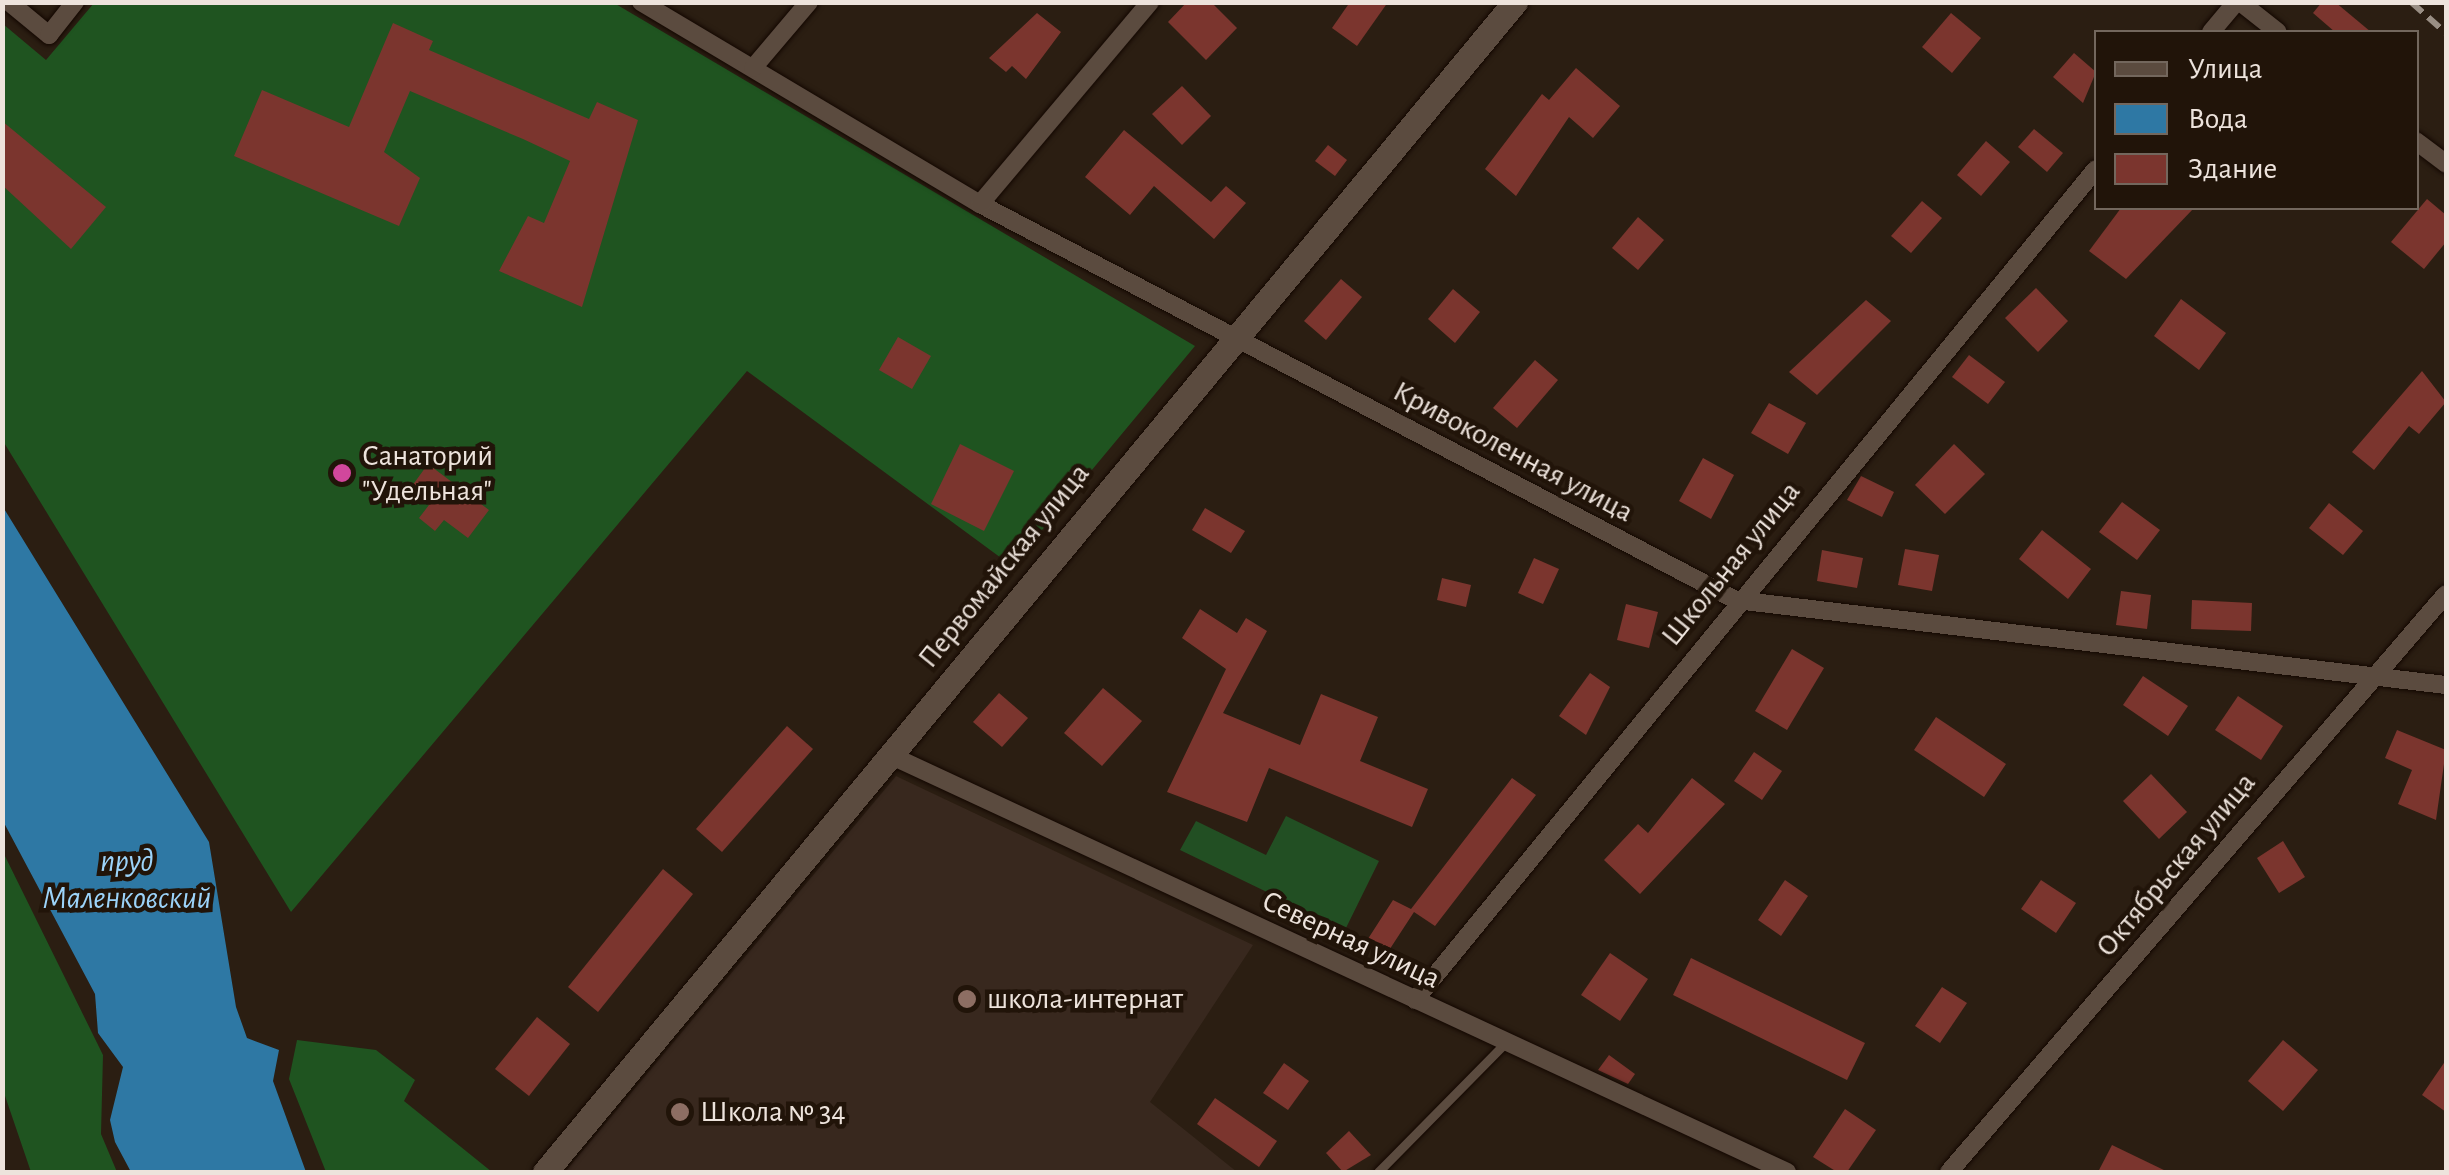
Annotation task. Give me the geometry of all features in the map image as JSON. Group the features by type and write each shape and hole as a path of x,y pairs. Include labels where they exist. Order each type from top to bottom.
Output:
{"main road":[{"name":"Первомайская улица","path":"546,1172 892,756 1232,334 1515,2"}],"street":[{"path":"9,2 49,35 75,2"},
{"name":"Кривоколенная улица","path":"642,2 980,204 1736,600 2446,685"},
{"path":"753,68 809,2"},
{"path":"980,204 1150,2"},
{"path":"2212,30 2238,2 2275,30"},
{"path":"2419,143 2446,164"},
{"name":"Школьная улица","path":"1415,1000 1736,600 2094,171"},
{"name":"Октябрьская улица","path":"1948,1172 2372,675 2446,594"},
{"name":"Северная улица","path":"892,756 1787,1172"}],"lane":[{"path":"1378,1172 1506,1042"}],"shaded area":[{"name":"школа-интернат","path":"896,776 1253,945 1150,1102 1237,1172 565,1172"}],"green space":[{"name":"Санаторий \"Удельная\"","path":"94,3 614,3 1195,346 1012,566 747,371 291,912 3,441 3,24 46,60"},
{"path":"1286,816 1379,861 1345,930 1180,850 1196,821 1266,855"},
{"path":"2,850 103,1055 101,1134 117,1172 31,1172 3,1090"},
{"path":"297,1040 376,1050 415,1080 404,1101 492,1172 326,1172 289,1079"}],"water":[{"name":"пруд Маленковский","path":"3,507 209,842 236,1007 247,1038 279,1050 273,1081 306,1172 131,1172 115,1142 110,1120 123,1067 98,1033 95,994 3,821"}],"building":[{"path":"1187,2 1211,2 1237,28 1206,60 1168,22"},
{"path":"1350,2 1388,2 1357,46 1332,28"},
{"path":"2322,2 2335,2 2369,30 2333,30 2313,13"},
{"path":"1037,13 1061,32 1026,79 1012,66 1006,72 989,58"},
{"path":"1951,13 1981,38 1952,73 1922,47"},
{"path":"393,23 433,41 429,50 589,119 597,102 638,120 582,307 499,271 528,216 544,223 570,161 523,139 410,91 384,152 420,178 399,226 234,156 262,90 349,127"},
{"path":"2074,53 2094,70 2083,103 2053,77"},
{"path":"1576,68 1620,106 1593,138 1569,117 1516,196 1485,169 1542,94 1549,100"},
{"path":"1182,86 1211,116 1182,145 1152,114"},
{"path":"2,121 106,207 71,249 2,185"},
{"path":"2034,129 2063,153 2047,172 2018,147"},
{"path":"1124,130 1211,202 1226,186 1246,203 1214,239 1154,186 1130,215 1085,177"},
{"path":"1986,141 2010,162 1981,196 1957,175"},
{"path":"1328,145 1347,160 1335,176 1315,161"},
{"path":"2427,199 2446,215 2446,242 2424,269 2391,242"},
{"path":"1922,201 1942,218 1911,253 1891,236"},
{"path":"2120,210 2192,210 2126,279 2089,251"},
{"path":"1638,217 1664,240 1638,270 1612,248"},
{"path":"1341,279 1362,297 1326,340 1304,321"},
{"path":"2036,288 2068,321 2038,352 2005,318"},
{"path":"1453,289 1480,312 1455,343 1428,319"},
{"path":"2181,299 2226,333 2199,370 2154,336"},
{"path":"1866,300 1891,321 1817,395 1789,372"},
{"path":"898,337 931,356 912,389 879,370"},
{"path":"1969,355 2005,382 1988,404 1952,377"},
{"path":"1535,360 1558,380 1517,428 1493,408"},
{"path":"2422,371 2446,402 2419,434 2409,426 2374,470 2352,452"},
{"path":"1769,403 1806,423 1788,454 1751,433"},
{"path":"960,444 1014,471 984,531 931,504"},
{"path":"1954,444 1985,474 1945,514 1915,485"},
{"path":"1703,458 1734,475 1711,519 1679,501"},
{"path":"428,464 489,510 468,538 444,520 435,531 419,518 429,505 409,490"},
{"path":"1861,476 1894,492 1882,517 1847,500"},
{"path":"2122,502 2160,530 2137,560 2099,532"},
{"path":"2329,503 2363,531 2343,555 2309,528"},
{"path":"1205,508 1245,531 1231,553 1192,530"},
{"path":"2042,530 2091,569 2068,599 2019,559"},
{"path":"1905,549 1939,555 1932,591 1898,585"},
{"path":"1822,550 1863,558 1857,588 1817,581"},
{"path":"1534,558 1559,569 1543,604 1518,593"},
{"path":"1442,578 1471,585 1466,607 1437,600"},
{"path":"2121,591 2151,595 2147,629 2116,625"},
{"path":"2192,600 2252,603 2251,631 2191,629"},
{"path":"1626,604 1658,612 1649,648 1617,640"},
{"path":"1200,609 1237,633 1246,618 1267,631 1223,713 1300,745 1321,694 1378,717 1360,761 1428,789 1412,827 1269,768 1247,822 1167,792 1226,669 1182,638"},
{"path":"1792,649 1824,668 1787,730 1755,711"},
{"path":"1590,673 1610,687 1586,735 1559,716"},
{"path":"2143,676 2188,706 2168,736 2123,705"},
{"path":"1103,688 1142,721 1102,766 1064,733"},
{"path":"999,693 1028,718 1002,747 973,722"},
{"path":"2238,696 2283,726 2261,760 2215,730"},
{"path":"1936,717 2006,764 1984,797 1914,750"},
{"path":"787,726 813,749 722,852 696,829"},
{"path":"2397,730 2446,750 2436,820 2398,804 2412,770 2385,758"},
{"path":"1754,752 1782,771 1762,800 1734,781"},
{"path":"2151,774 2187,812 2159,839 2123,801"},
{"path":"1512,778 1536,795 1435,926 1414,912 1384,958 1364,945 1393,900 1411,909"},
{"path":"1692,778 1725,804 1640,894 1604,860 1638,824 1648,833"},
{"path":"2283,841 2305,877 2279,893 2257,858"},
{"path":"663,869 693,894 598,1012 568,987"},
{"path":"1785,880 1808,896 1781,936 1758,920"},
{"path":"2041,880 2076,903 2056,933 2021,909"},
{"path":"1610,953 1648,979 1620,1021 1581,995"},
{"path":"1691,958 1865,1043 1847,1080 1673,995"},
{"path":"1942,987 1967,1003 1940,1043 1915,1026"},
{"path":"537,1017 570,1044 529,1096 495,1069"},
{"path":"2283,1040 2318,1070 2283,1111 2248,1081"},
{"path":"1609,1055 1635,1074 1628,1084 1598,1070"},
{"path":"2446,1060 2446,1112 2422,1095"},
{"path":"1284,1063 1309,1081 1288,1110 1263,1093"},
{"path":"1215,1098 1277,1141 1259,1167 1197,1124"},
{"path":"1845,1109 1876,1130 1847,1172 1837,1172 1813,1157"},
{"path":"1349,1131 1371,1155 1343,1172 1326,1153"},
{"path":"2112,1145 2168,1172 2098,1172"}],"railway":[{"path":"2411,2 2446,33"}],"place":[{"name":"Санаторий \"Удельная\"","path":"342,473"},
{"name":"школа-интернат","path":"967,999"},
{"name":"Школа № 34","path":"680,1112"}]}
